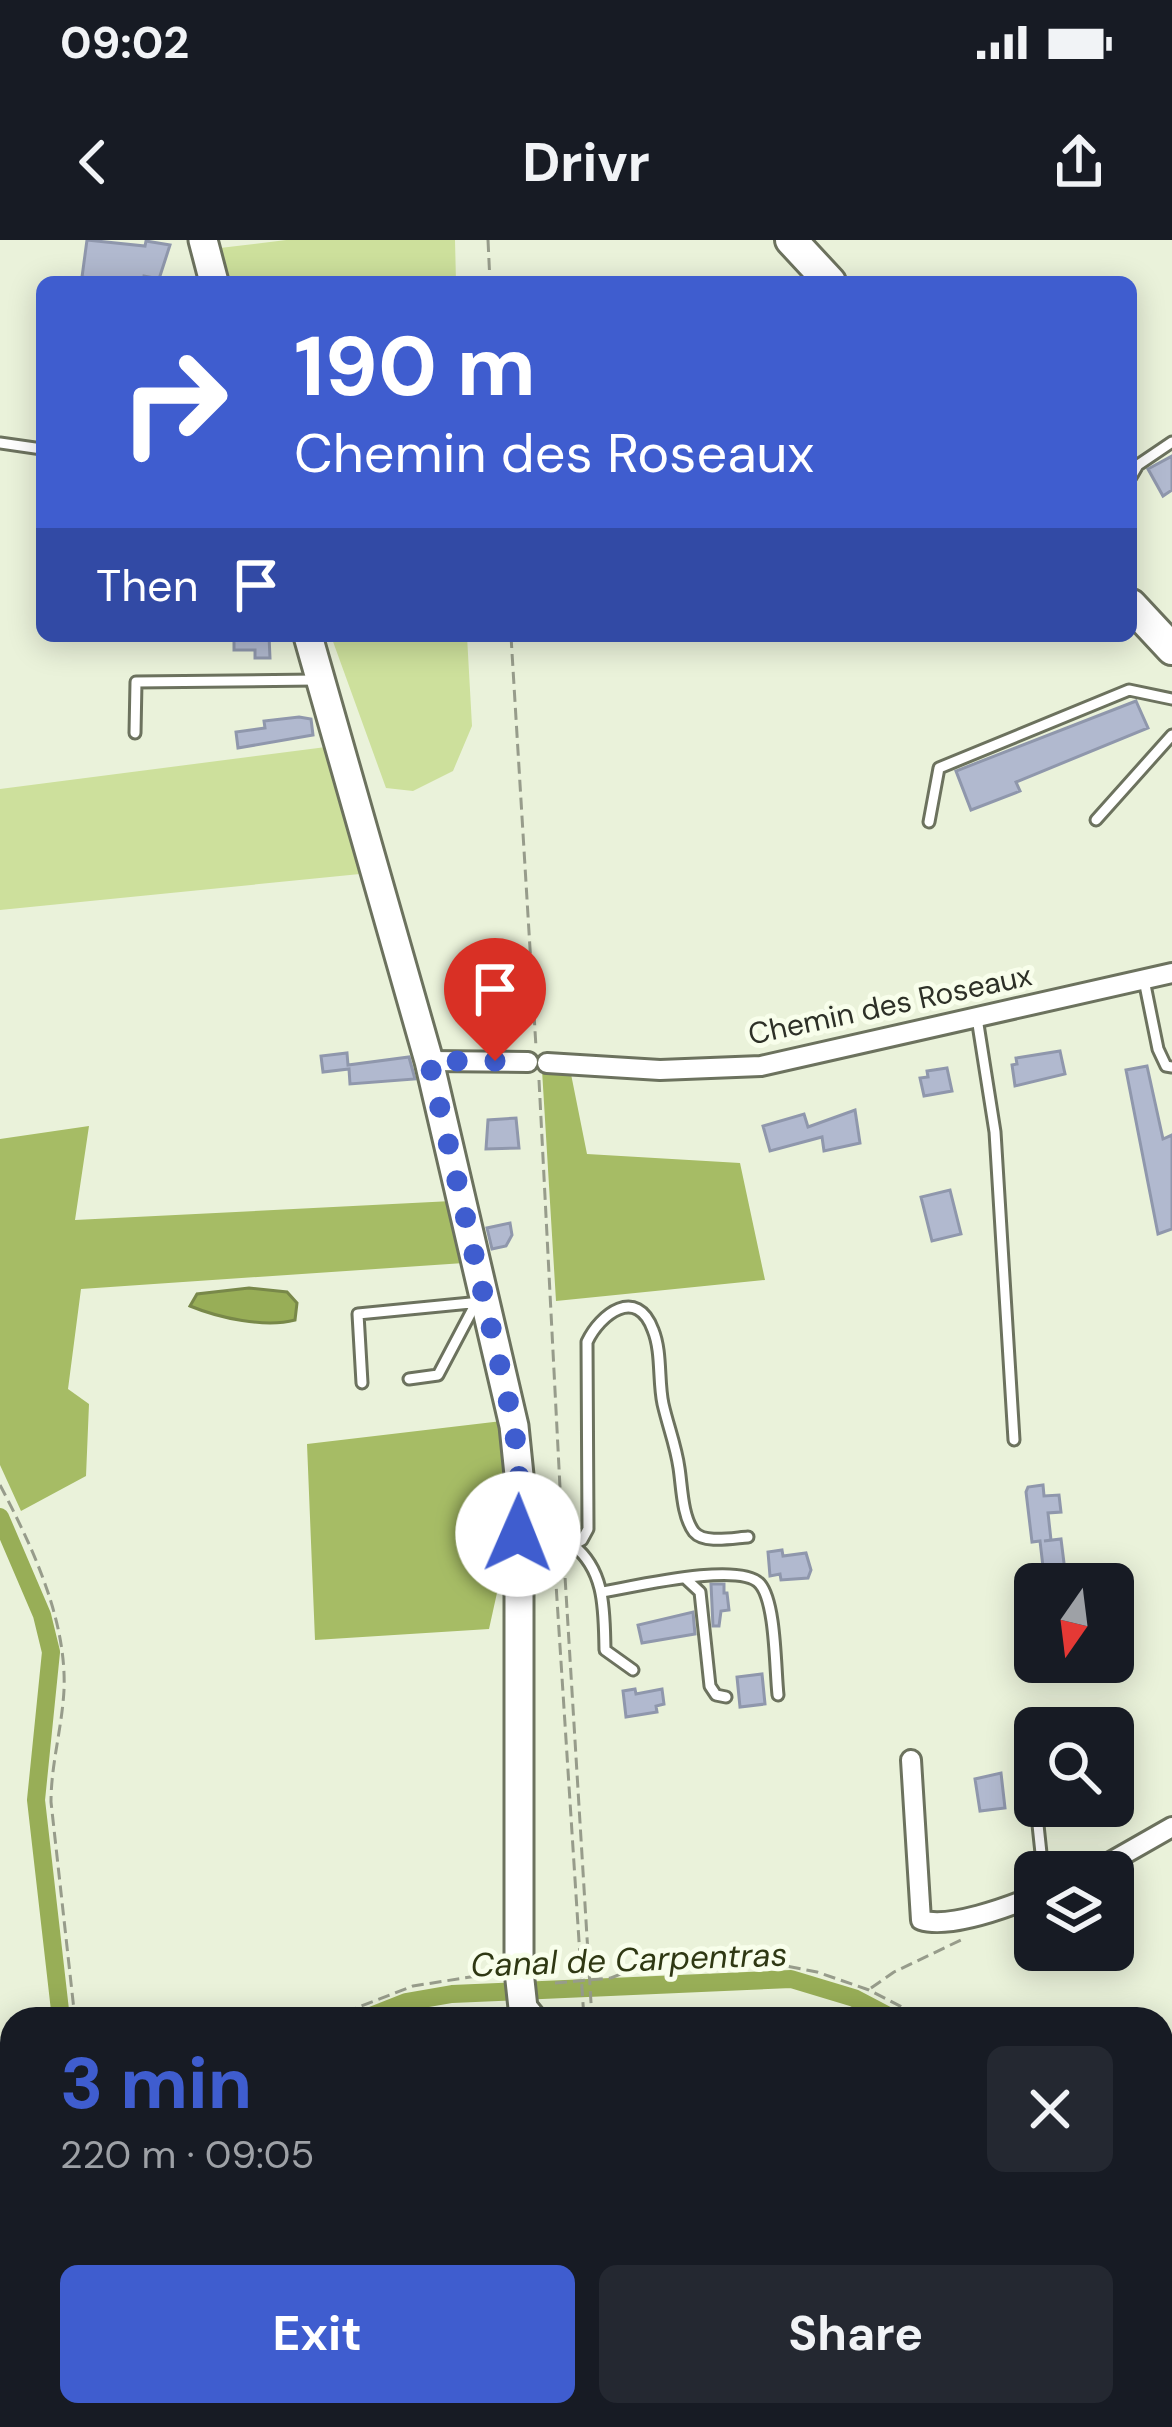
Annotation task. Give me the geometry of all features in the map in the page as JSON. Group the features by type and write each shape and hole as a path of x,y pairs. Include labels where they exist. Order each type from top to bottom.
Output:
{"main road":[{"path":"791,240 824,276"},
{"path":"1137,611 1172,649"}],"street":[{"path":"203,240 212,276"},
{"path":"310,642 429,1061 479,1302 514,1426 519,1475 522,1992"},
{"name":"Chemin des Roseaux","path":"429,1061 537,1060 733,1070 1172,973"},
{"path":"911,1760 921,1920 930,1923 964,1917 1014,1902"},
{"path":"1130,1851 1172,1827"}],"lane":[{"path":"1137,467 1172,442"},
{"path":"0,443 36,448"},
{"path":"135,733 136,682 320,680"},
{"path":"929,822 939,768 1129,690 1172,699"},
{"path":"1096,820 1172,735"},
{"path":"1144,980 1158,1049 1166,1066 1172,1067"},
{"path":"977,1018 995,1132 1014,1440"},
{"path":"409,1379 438,1375 479,1302"},
{"path":"362,1383 358,1314 479,1302"},
{"path":"563,1542 588,1529 587,1342 597,1320 628,1307 646,1317 654,1331 663,1403 688,1521 702,1539 748,1537"},
{"path":"518,1534 563,1542 585,1555 603,1592 605,1650 633,1670"},
{"path":"603,1592 735,1574 752,1577 768,1602 778,1695"},
{"path":"686,1579 700,1592 710,1685 716,1695 726,1697"}],"path":[{"path":"488,240 490,276"},
{"path":"511,642 591,2007"},
{"path":"0,1485 38,1570 63,1654 64,1690 51,1802 74,2007"},
{"path":"563,1542 583,2007"},
{"path":"869,1990 961,1940"},
{"path":"555,1983 611,1978 633,1969 771,1964 817,1972 902,2007"},
{"path":"359,2007 442,1978 522,1992"}],"shaded area":[{"path":"286,240 455,240 456,276 227,276 220,248"},
{"path":"333,642 467,642 472,726 453,771 413,791 386,788"},
{"path":"326,747 360,874 0,910 0,789"},
{"path":"542,1070 571,1074 587,1154 740,1163 765,1280 556,1301"},
{"path":"89,1126 75,1220 452,1201 464,1263 81,1289 68,1389 89,1404 86,1476 21,1511 0,1465 0,1139"},
{"path":"249,1288 287,1292 297,1303 295,1320 242,1320 190,1306 197,1294"},
{"path":"502,1421 512,1525 489,1629 315,1640 307,1444"}],"building":[{"path":"87,240 170,245 160,276 82,276"},
{"path":"1172,456 1172,490 1163,496 1148,469"},
{"path":"234,642 269,642 270,658 255,658 255,650 234,650"},
{"path":"1136,701 1148,728 1016,782 1020,791 971,810 956,771"},
{"path":"311,719 313,735 238,748 236,732 265,728 264,721"},
{"path":"827,1010 828,1014 844,1010 846,1023 808,1032 804,1016"},
{"path":"1060,1051 1065,1074 1015,1086 1012,1065 1017,1064 1016,1058"},
{"path":"347,1053 348,1065 409,1057 415,1079 350,1084 349,1069 323,1072 321,1056"},
{"path":"1147,1066 1163,1139 1172,1135 1172,1229 1158,1234 1126,1070"},
{"path":"947,1068 952,1091 924,1096 920,1078 928,1077 927,1071"},
{"path":"855,1110 860,1143 824,1151 822,1137 770,1151 763,1126 804,1114 808,1127"},
{"path":"516,1118 519,1148 486,1149 488,1120"},
{"path":"950,1190 961,1234 932,1241 921,1197"},
{"path":"510,1223 512,1235 506,1246 492,1249 487,1228"},
{"path":"1043,1485 1044,1496 1059,1495 1061,1512 1048,1513 1051,1540 1044,1541 1061,1539 1064,1563 1043,1563 1040,1541 1032,1542 1028,1487"},
{"path":"782,1550 783,1556 806,1553 811,1570 808,1578 770,1576 768,1552"},
{"path":"711,1584 724,1584 727,1593 729,1610 721,1611 719,1626 713,1626"},
{"path":"693,1612 695,1634 642,1643 638,1625"},
{"path":"762,1674 765,1704 740,1707 737,1677"},
{"path":"635,1689 636,1694 662,1689 664,1704 656,1706 657,1712 626,1717 623,1691"},
{"path":"1001,1773 1005,1808 980,1811 975,1779"}],"waterway":[{"name":"Canal de Carpentras","path":"0,1517 42,1615 51,1652 36,1800 60,2007"},
{"name":"Canal de Carpentras","path":"393,2007 452,1994 791,1979 871,2007"}],"route":[{"path":"495,1061 429,1061 514,1426 518,1534"}]}
